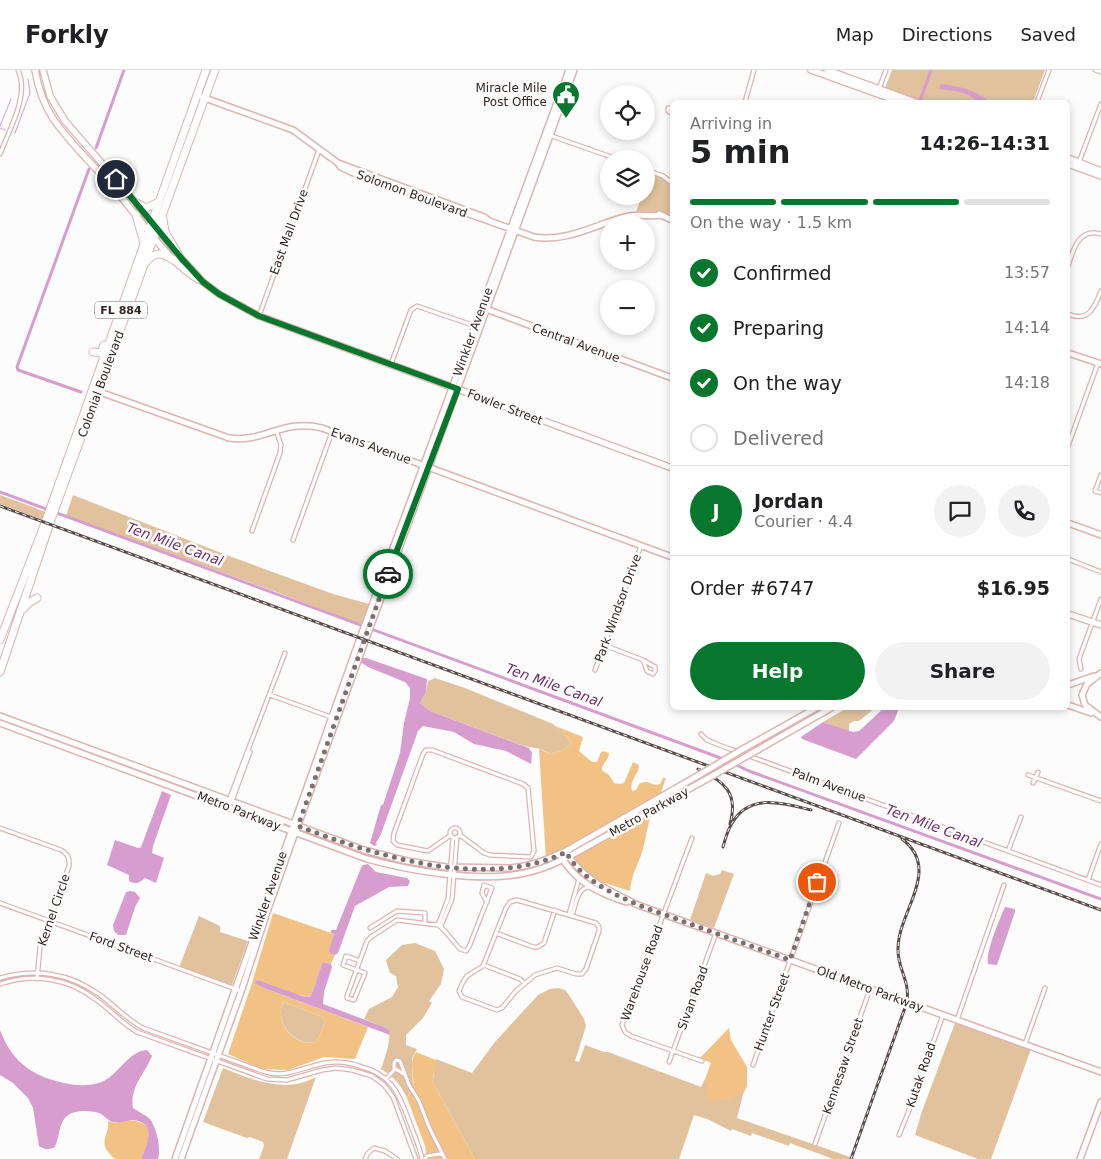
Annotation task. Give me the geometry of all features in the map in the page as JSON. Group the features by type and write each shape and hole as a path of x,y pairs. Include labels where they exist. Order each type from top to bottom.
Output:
{"highway":[{"name":"Colonial Boulevard","path":"54,506 144,264 160,202 206,70"},
{"name":"Colonial Boulevard","path":"0,640 31,557 68,473 72,449 96,391 114,328 144,243 164,211 215,70"},
{"path":"135,202 146,208 160,202"},
{"path":"164,211 163,229 176,258"},
{"path":"136,215 144,243"},
{"path":"144,264 153,255 158,253 176,258"},
{"path":"93,352 102,352 114,328"},
{"name":"Colonial Boulevard","path":"0,672 27,594 50,516"},
{"path":"27,594 24,588 30,570 31,557"},
{"path":"9,646 12,628 22,600 22,594 18,590"},
{"path":"21,611 37,598"}],"main road":[{"name":"Fowler Street","path":"35,70 39,88 55,121 136,215 153,230"},
{"name":"Fowler Street","path":"43,70 48,90 65,121 82,143 126,190 153,230 192,277 259,316 670,467"},
{"path":"811,70 840,75 896,100"},
{"path":"827,70 909,100"},
{"path":"68,137 73,137 82,143"},
{"path":"80,150 86,152 100,166 105,168"},
{"path":"1070,161 1101,170"},
{"path":"1070,162 1101,176"},
{"path":"101,174 108,176 118,186 126,190"},
{"path":"1070,615 1101,625"}],"street":[{"path":"0,154 22,97 22,81 18,70"},
{"name":"Winkler Avenue","path":"181,1159 331,717 486,309 569,70"},
{"name":"Winkler Avenue","path":"548,134 574,70"},
{"path":"746,100 754,70"},
{"path":"879,89 886,70"},
{"path":"1038,100 1049,70"},
{"path":"1095,70 1101,72"},
{"name":"Solomon Boulevard","path":"197,96 282,127 308,141 338,162 534,237 554,238 637,215 661,215 670,219"},
{"path":"1077,162 1101,104"},
{"path":"548,134 600,153"},
{"name":"East Mall Drive","path":"259,316 319,149"},
{"path":"655,173 670,181"},
{"name":"Winkler Avenue","path":"455,388 475,326 513,230"},
{"path":"1070,261 1079,239 1090,232 1101,234"},
{"path":"1070,315 1076,317 1088,314 1095,306 1101,291"},
{"path":"484,304 486,309"},
{"path":"391,364 411,310 417,306 475,326"},
{"name":"Central Avenue","path":"486,309 670,377"},
{"path":"1070,354 1100,364 1070,441"},
{"name":"Evans Avenue","path":"96,391 225,437 248,439 290,426 304,425 317,427 670,556"},
{"path":"252,530 280,453 280,440 276,430"},
{"path":"293,540 333,432"},
{"path":"1101,475 1096,490 1101,493"},
{"path":"1070,523 1101,535"},
{"name":"Park Windsor Drive","path":"595,670 640,546"},
{"path":"1070,561 1101,572"},
{"path":"1081,669 1079,659 1101,599"},
{"name":"Winkler Avenue","path":"295,825 347,688 364,634"},
{"path":"604,645 644,660 655,668 656,671 653,674 647,671 644,660"},
{"path":"230,801 285,653"},
{"path":"1070,684 1101,673"},
{"path":"1101,673 1087,684 1082,695 1087,707 1101,716"},
{"path":"347,674 347,688"},
{"path":"270,695 331,717 333,722 328,740"},
{"path":"1070,706 1101,716"},
{"name":"Metro Parkway","path":"568,854 681,785 812,710"},
{"name":"Metro Parkway","path":"0,716 364,850 417,863 453,867 511,868 532,865 568,854 660,806 828,710"},
{"name":"Metro Parkway","path":"0,722 379,862 408,869 452,875 514,875 537,870 562,856"},
{"name":"Palm Avenue","path":"701,734 707,740 1101,885"},
{"path":"426,750 432,750 523,784 528,788 534,851 531,857 490,855 455,836 428,851 397,845 394,841 394,833 422,754 426,750"},
{"path":"1034,783 1038,772"},
{"path":"1028,775 1101,801"},
{"path":"1008,851 1021,818"},
{"name":"Hunter Street","path":"753,1065 839,824"},
{"name":"Kernel Circle","path":"0,828 61,850 69,858 69,866 40,947 37,978"},
{"path":"439,926 446,905 452,875 455,836"},
{"name":"Warehouse Road","path":"692,838 622,1025 625,1032 631,1036 702,1060"},
{"path":"1088,880 1101,844"},
{"name":"Old Metro Parkway","path":"568,854 579,870 588,878 638,905"},
{"name":"Old Metro Parkway","path":"562,856 566,865 579,879 605,895 664,914 1101,1072"},
{"path":"570,915 578,890 579,879"},
{"path":"360,961 346,956 343,963 356,970 365,973 354,1000 347,998 347,996 356,970 360,961 369,939 400,920 439,926 460,949 468,950 487,902 492,888 484,885 482,893 487,902"},
{"path":"957,1020 1004,885"},
{"path":"578,890 590,887"},
{"path":"605,895 612,896 616,894"},
{"path":"514,900 522,900 570,915 596,922 600,928 584,972 578,974 554,968 535,975 524,983 502,1008 497,1010 460,996 459,991 464,980 484,965 508,904 514,900"},
{"name":"Ford Street","path":"0,903 238,990"},
{"path":"496,933 538,948 544,942 555,910"},
{"path":"370,928 397,911 425,913 425,923"},
{"name":"Sivan Road","path":"670,1062 716,933"},
{"path":"484,965 520,979 524,983"},
{"path":"0,978 15,974 38,973 61,976 80,983 98,993 125,1017 143,1028 263,1078 277,1081 292,1079 332,1068 347,1069 372,1076 384,1085 393,1097 416,1159"},
{"path":"0,984 21,979 37,978 62,982 94,998 137,1032 214,1058 265,1072 275,1074 290,1073 319,1064 339,1062 369,1068 394,1086 423,1159 436,1154 441,1158"},
{"path":"1025,1045 1045,988"},
{"name":"Kennesaw Street","path":"815,1144 870,989"},
{"name":"Kutak Road","path":"899,1135 943,1015"},
{"name":"Winkler Avenue","path":"175,1159 214,1058"},
{"path":"404,1075 395,1069 394,1062 396,1060 400,1061 408,1085 420,1101 441,1158"},
{"path":"386,1079 395,1069"},
{"path":"1080,1159 1101,1102"},
{"path":"365,1159 370,1150 377,1148 397,1159"}],"shaded area":[{"path":"892,70 1045,70 1034,100 919,100 885,88"},
{"path":"941,84 967,89 988,100 976,100 955,91 939,89"},
{"path":"655,173 670,181 670,219 657,213 636,212 639,205 655,205"},
{"path":"0,495 46,512 43,520 0,504"},
{"path":"73,495 229,556 333,594 369,604 361,625 279,593 66,516"},
{"path":"361,658 366,658 427,679 426,692 420,703 430,711 529,748 532,753 531,764 506,751 474,744 454,732 423,726 418,731 381,834 376,843 377,845 374,846 370,843 381,805 383,805 400,753 410,698 410,688 405,682 362,663 359,665"},
{"path":"435,678 465,688 553,724 569,739 571,744 563,750 551,754 540,749 524,746 430,711 420,703 426,692 428,681"},
{"path":"844,710 873,710 859,721 849,724 849,731 823,722"},
{"path":"882,710 898,710 894,721 856,759 801,737 823,722 853,732 859,731"},
{"path":"555,726 583,737 579,751 592,762 597,762 603,751 609,753 602,770 609,775 614,783 624,783 633,762 639,765 632,783 632,791 636,790 639,784 644,782 656,785 660,784 663,778 666,778 660,795 546,859 539,749 551,754 563,750 571,744 569,739"},
{"path":"162,791 171,795 152,853 164,858 156,883 145,878 134,883 129,881 129,875 107,865 115,840 138,848 141,847"},
{"path":"653,811 630,891 592,879 571,857"},
{"path":"368,864 376,872 407,878 410,881 408,886 389,887 355,906 338,953 335,955 331,954 329,951 334,934 330,932 336,930 361,868 363,865"},
{"path":"722,870 734,874 714,928 690,920 706,873 713,876 720,874"},
{"path":"126,892 135,892 140,898 126,935 118,935 114,931 113,925"},
{"path":"1005,907 1015,909 1015,912 997,965 988,964 991,944"},
{"path":"273,913 334,934 331,954 335,955 331,964 323,962 310,997 264,988 368,1027 355,1059 324,1057 288,1070 262,1069 228,1054","holes":["283,1002 323,1017 325,1023 317,1041 311,1043 299,1040 288,1032 284,1026 281,1012"]},
{"path":"199,916 220,926 220,932 248,941 231,988 178,970"},
{"path":"415,943 435,951 444,969 441,984 429,1001 432,1003 423,1018 406,1035 406,1045 417,1049 412,1058 413,1085 407,1098 396,1081 381,1069 386,1055 389,1030 364,1019 369,1009 392,997 398,987 396,976 390,973 386,960 402,945"},
{"path":"323,962 331,964 332,967 324,992 323,1004 384,1027 389,1030 390,1035 255,983 257,980 310,997"},
{"path":"558,988 565,990 569,995 584,1019 586,1026 575,1061 579,1062 585,1045 701,1087 705,1079 726,1100 744,1091 737,1118 856,1159 833,1159 790,1143 789,1146 752,1133 751,1136 732,1129 731,1131 694,1115 679,1159 475,1159 432,1081 436,1059 472,1073 495,1042 538,995 550,989"},
{"path":"283,1002 323,1017 325,1023 317,1041 311,1043 299,1040 288,1031 282,1020"},
{"path":"955,1023 1031,1049 991,1159 978,1159 915,1135"},
{"path":"729,1028 731,1040 747,1067 747,1086 744,1092 726,1100 712,1100 706,1097 707,1082 705,1079 711,1063 700,1058"},
{"path":"0,1030 11,1052 26,1067 46,1078 73,1085 100,1083 129,1058 141,1051 147,1050 152,1056 135,1087 132,1101 133,1108 150,1119 152,1123 159,1144 158,1159 141,1159 148,1141 148,1129 145,1125 132,1120 118,1123 113,1122 101,1114 92,1111 74,1112 68,1115 62,1123 55,1147 47,1149 39,1146 33,1108 28,1098 13,1083 0,1075"},
{"path":"416,1052 436,1060 432,1081 475,1159 424,1159 426,1153 425,1146 407,1098 413,1086 412,1060"},
{"path":"223,1068 257,1081 281,1085 304,1082 316,1077 287,1159 259,1159 264,1146 263,1142 203,1122"},
{"path":"125,1120 143,1123 147,1127 149,1137 141,1159 115,1159 106,1148 105,1140 108,1121 116,1123"}],"waterway":[{"path":"96,148 124,70"},
{"path":"920,100 931,70"},
{"path":"15,133 30,93 28,79"},
{"path":"0,126 11,99"},
{"path":"0,128 5,130"},
{"path":"81,392 18,370 17,367 89,169"},
{"name":"Ten Mile Canal","path":"0,492 726,760 749,771 1101,899"}],"railway":[{"path":"0,506 1101,910"},
{"path":"698,769 715,778 727,789 731,796 732,804 730,824"},
{"path":"723,847 727,833 738,815 756,804 778,803 811,810"},
{"path":"851,1159 907,1002 907,987 898,950 904,921 915,892 919,864 914,851 902,839"}],"way so far":[{"path":"388,574 298,826 392,858 432,865 468,868 511,868 532,865 566,852 579,870 588,878 601,887 638,905 790,960 817,882"}],"place":[{"name":"Miracle Mile Post Office","path":"566,119"}],"route":[{"path":"116,179 182,259 203,282 219,294 259,316 458,389 388,574"}]}
